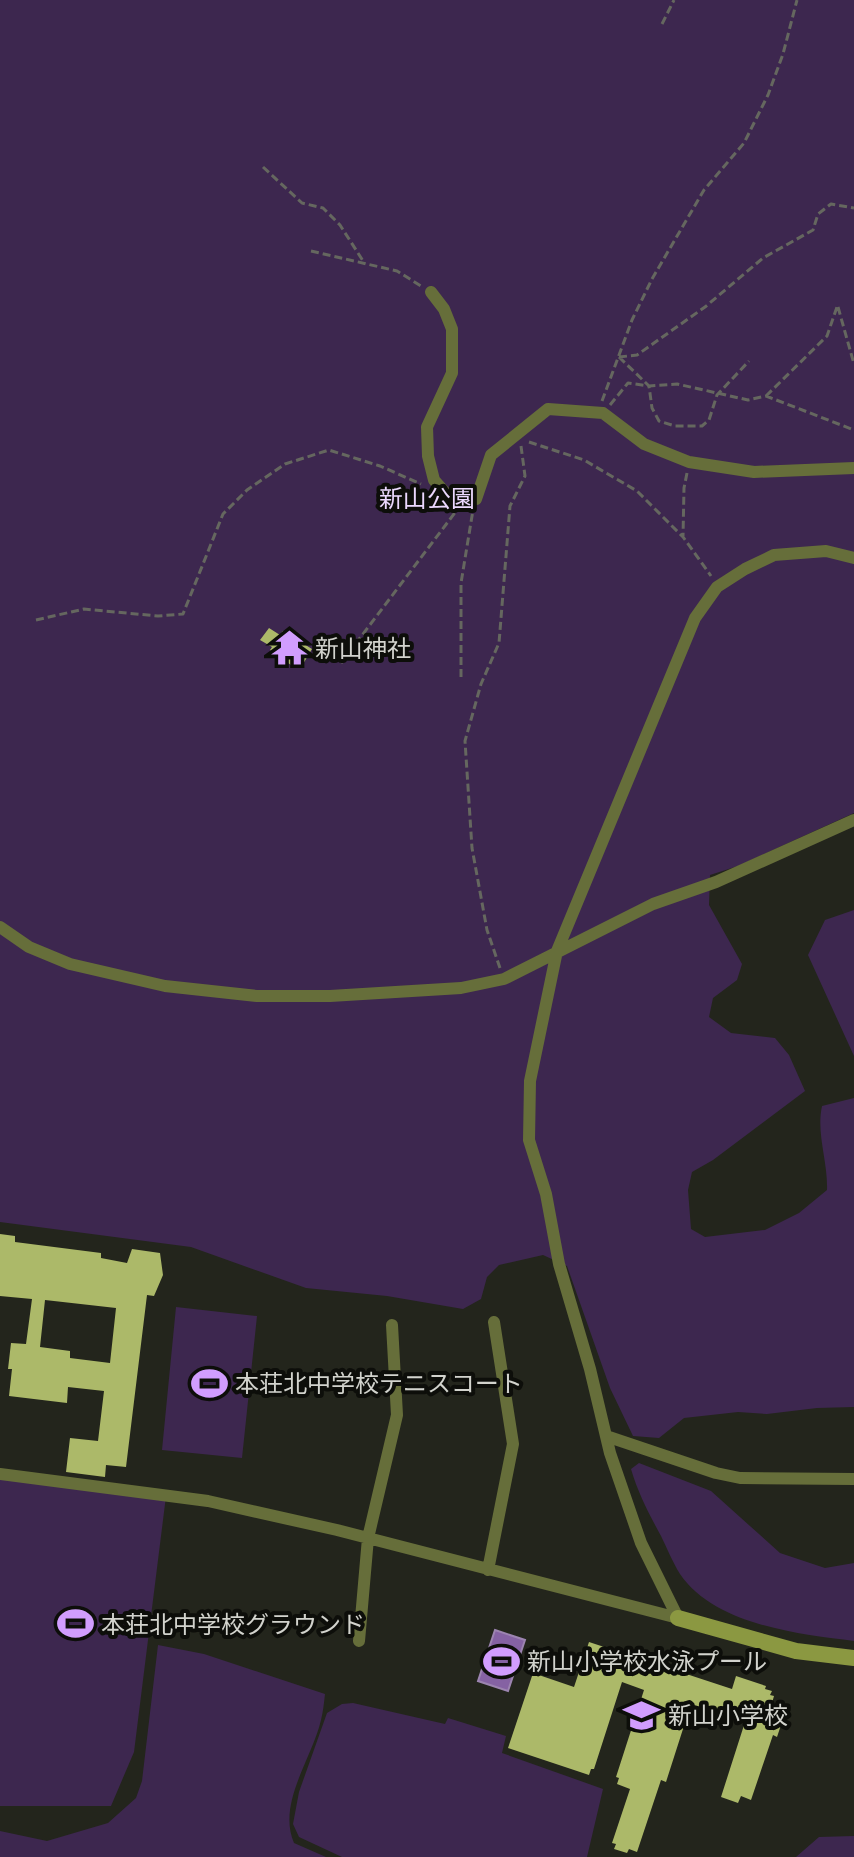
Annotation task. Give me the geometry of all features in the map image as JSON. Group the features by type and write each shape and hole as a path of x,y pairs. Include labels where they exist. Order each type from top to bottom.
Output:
{"street":[{"path":"431,292 444,309 452,329 452,373 427,427 428,456 434,480 447,495 471,499 491,455 548,409 603,413 644,444 689,462 754,472 854,468"},
{"path":"678,1618 641,1543 606,1436 559,1264 546,1194 529,1140 530,1081 557,951 695,618 717,587 774,555 826,551 854,558"},
{"path":"0,927 29,947 70,964 165,986 257,996 330,996 461,988 504,979 653,904 716,882 854,820"},
{"path":"488,1570 513,1444 494,1322"},
{"path":"359,1641 368,1538 397,1415 392,1325"},
{"path":"606,1436 716,1473 740,1478 854,1479"},
{"path":"0,1474 208,1501 368,1538 796,1651 854,1658"}],"path":[{"path":"662,24 674,0"},
{"path":"603,413 601,398 632,320 704,190 744,143 768,95 797,0"},
{"path":"263,167 302,203 323,208 340,225 365,264"},
{"path":"619,357 637,355 705,307 763,258 813,230 818,214 831,204 854,208"},
{"path":"311,251 397,271 431,292"},
{"path":"603,413 628,383 649,386 677,384 748,400 766,396 827,336 838,304 854,364"},
{"path":"619,357 649,386 652,408 659,421 675,426 702,426 709,420 717,395 749,361"},
{"path":"766,396 854,430"},
{"path":"504,979 487,930 472,848 465,741 481,684 499,643 510,506 525,476 521,439 584,460 637,491 683,537 708,569 717,587"},
{"path":"36,620 84,609 158,616 183,614 223,514 247,490 285,464 329,450 380,466 447,495"},
{"path":"683,537 684,488 689,462"},
{"path":"341,663 471,499"},
{"path":"461,677 461,583 471,499"}],"green space":[{"name":"新山公園","path":"0,0 854,0 854,813 738,866 710,875 709,905 742,964 737,980 713,998 709,1017 731,1033 775,1038 789,1055 805,1091 713,1160 692,1172 688,1190 691,1229 705,1237 765,1230 799,1213 827,1190 820,1127 822,1106 854,1098 854,1407 767,1414 738,1412 684,1418 659,1438 633,1436 610,1388 567,1266 543,1255 499,1265 487,1277 481,1299 463,1309 387,1296 306,1288 191,1247 0,1222"},
{"path":"854,910 854,1056 808,955 825,920"},
{"name":"本荘北中学校テニスコート","path":"176,1307 257,1316 242,1458 162,1450"},
{"path":"639,1463 711,1491 780,1553 825,1568 854,1563 854,1641 759,1624 714,1605 695,1591 677,1570 640,1495 631,1469"},
{"name":"本荘北中学校グラウンド","path":"0,1474 166,1496 134,1752 111,1806 0,1806"},
{"path":"158,1645 204,1654 325,1694 317,1735 293,1797 290,1828 294,1843 326,1857 0,1857 0,1831 47,1841 108,1823 136,1798 142,1781"},
{"path":"353,1703 445,1724 448,1718 506,1736 502,1753 603,1789 587,1857 342,1857 299,1837 293,1824 299,1792 327,1713 342,1704"},
{"path":"854,1836 854,1857 796,1857 819,1837"}],"shaded area":[{"name":"新山小学校水泳プール","path":"495,1630 525,1640 508,1691 478,1681"}],"building":[{"path":"269,628 280,635 283,631 312,649 303,664 298,661 294,667 260,640"},
{"path":"0,1234 15,1236 15,1242 101,1253 101,1258 127,1263 132,1249 160,1253 163,1275 154,1296 147,1295 126,1467 106,1465 105,1477 66,1472 70,1438 98,1441 104,1391 68,1387 67,1403 9,1396 11,1343 26,1344 32,1299 0,1296","holes":["45,1300 116,1308 110,1363 70,1358 70,1351 40,1347"]},
{"path":"589,1642 732,1689 736,1676 772,1691 772,1703 778,1705 773,1722 781,1725 777,1737 773,1735 751,1800 741,1796 738,1803 721,1797 745,1722 691,1704 666,1782 661,1780 637,1852 614,1849 616,1844 612,1843 630,1789 617,1784 619,1778 616,1777 644,1690 622,1682 594,1769 589,1775 508,1748 533,1673 574,1687"}],"place":[{"name":"新山神社","path":"289,648"},
{"name":"本荘北中学校テニスコート","path":"209,1383"},
{"name":"本荘北中学校グラウンド","path":"75,1624"},
{"name":"新山小学校水泳プール","path":"501,1661"},
{"name":"新山小学校","path":"642,1715"}]}
